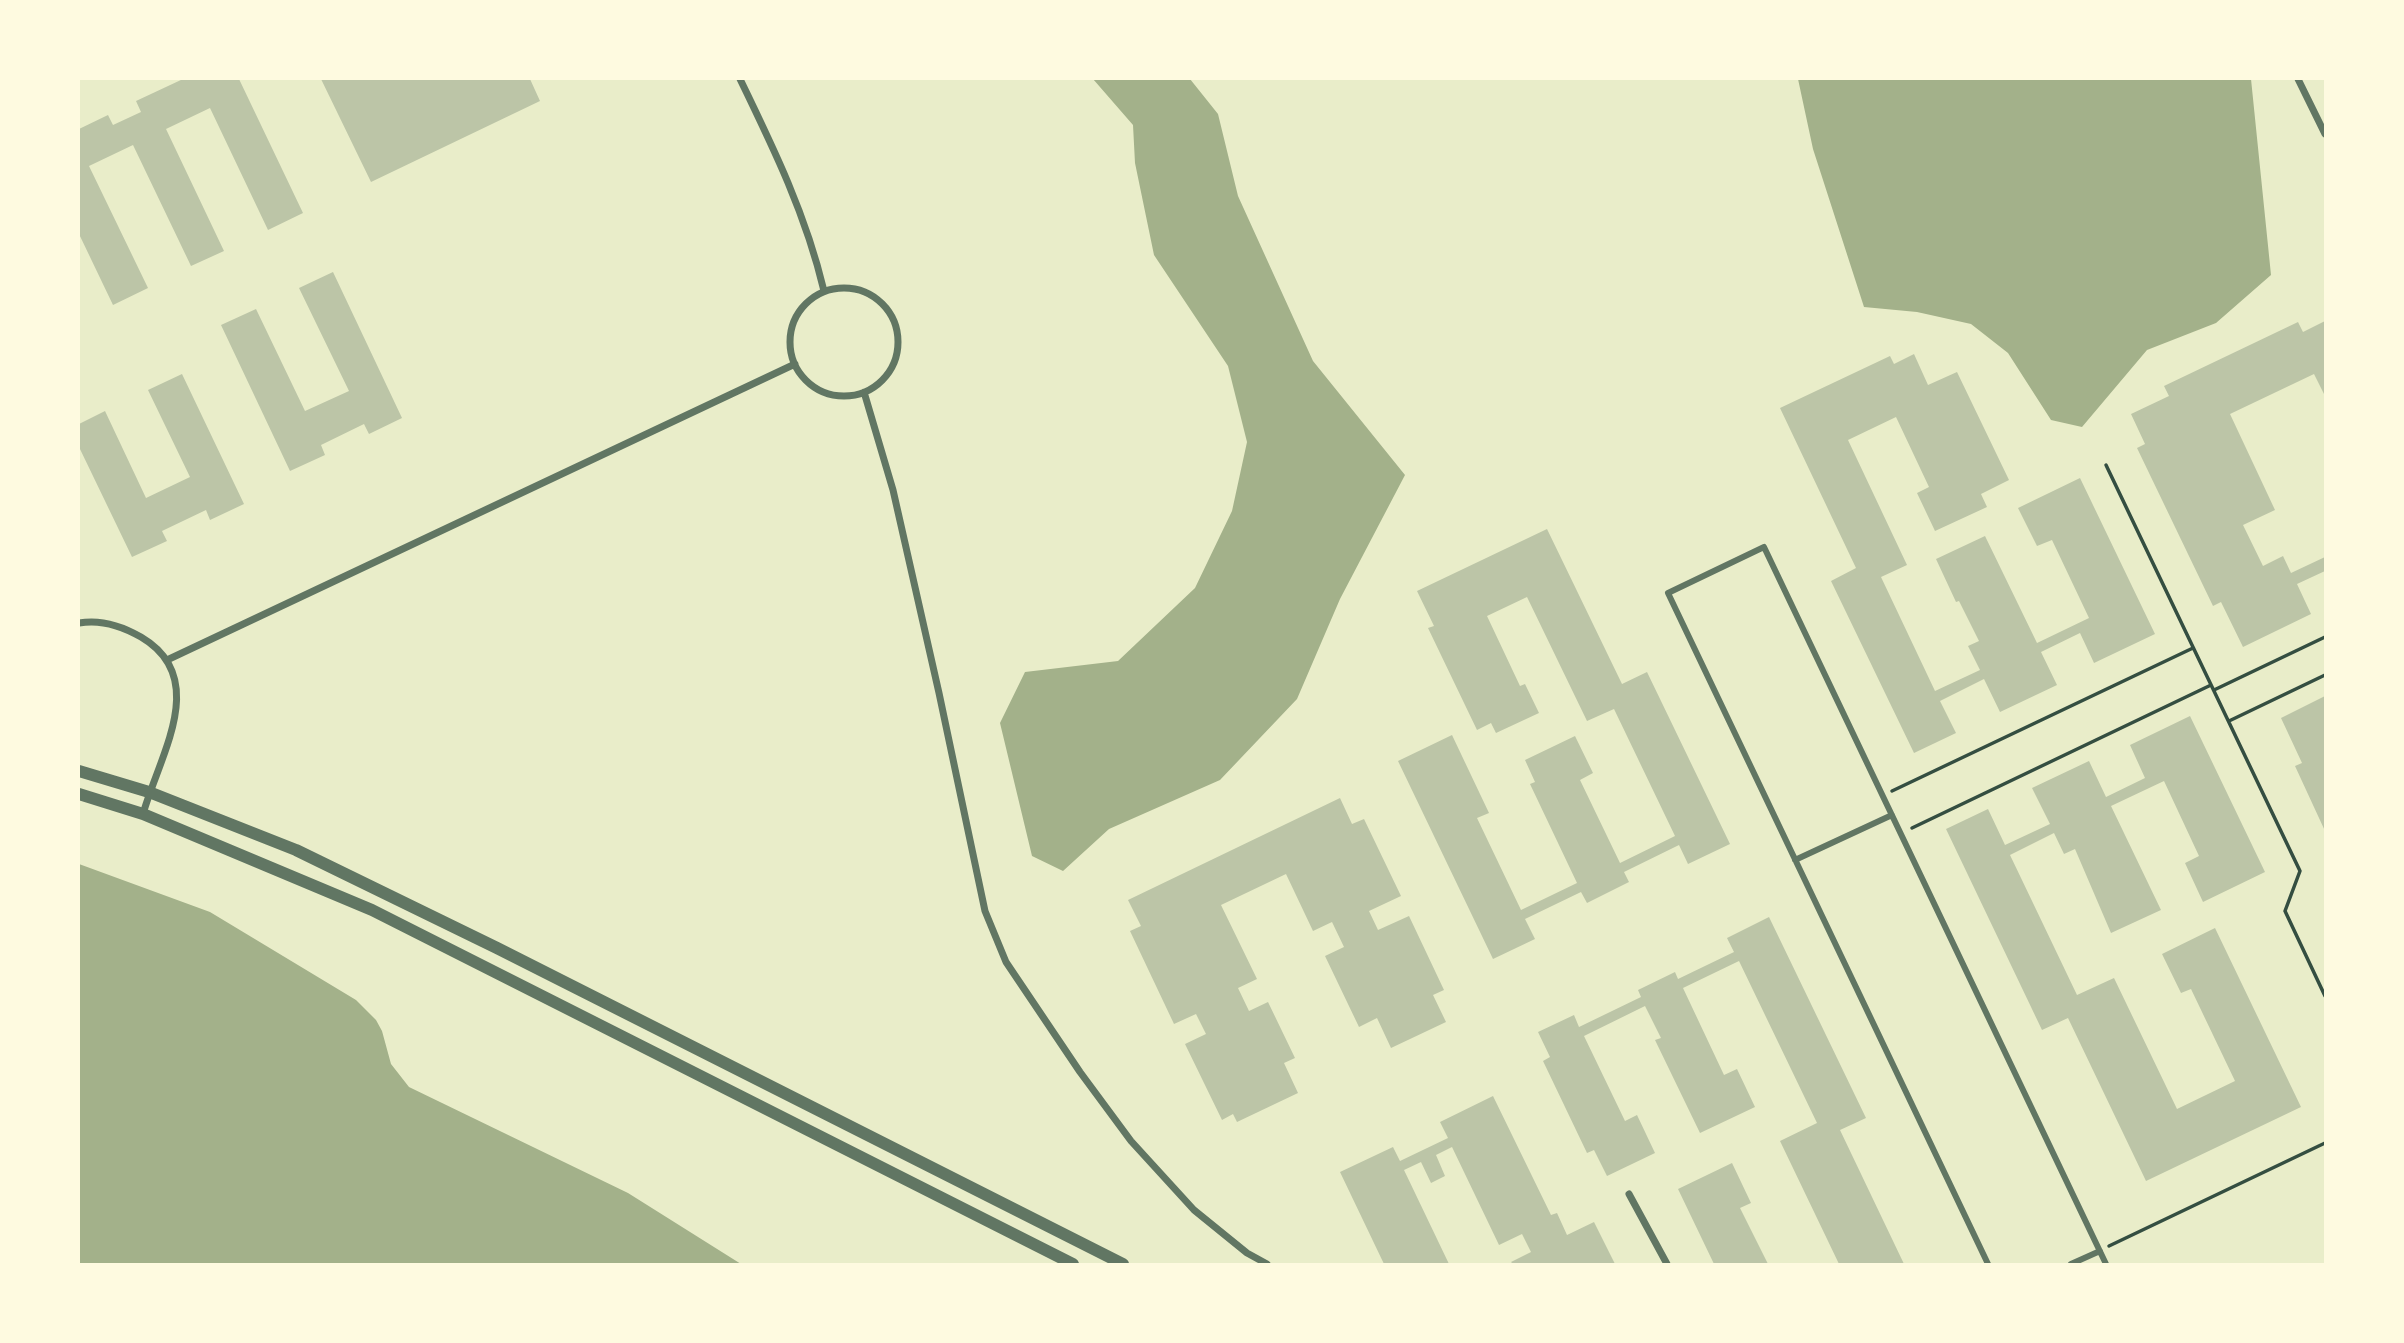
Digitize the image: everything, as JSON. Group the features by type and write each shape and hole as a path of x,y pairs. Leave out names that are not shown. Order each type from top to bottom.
{"street":[{"path":"740,79 791,189 813,245 824,291"},
{"path":"2298,79 2325,134"},
{"path":"848,288 872,295 890,313 895,324 898,347 896,359 884,379 864,392 853,395 830,394 809,383 795,364 791,352 792,327 804,306 824,291 848,288"},
{"path":"167,660 795,364"},
{"path":"864,392 893,490 985,911 1006,962 1080,1072 1131,1141 1194,1210 1247,1253 1267,1264"},
{"path":"1988,1264 1668,593 1765,547 2106,1264"},
{"path":"79,623 108,623 132,632 152,644 167,660 178,686 176,713 143,814"},
{"path":"79,771 149,792 296,850 497,948 1123,1264"},
{"path":"79,794 143,814 372,910 1073,1264"},
{"path":"1796,860 1892,814"},
{"path":"1629,1194 1667,1264"},
{"path":"2071,1264 2100,1251"}],"path":[{"path":"2106,465 2300,871 2285,911 2325,996"},
{"path":"1901,833 2325,637"},
{"path":"1883,796 2193,648"},
{"path":"2229,721 2325,675"},
{"path":"2100,1251 2325,1143"}],"shaded area":[{"path":"1093,79 1190,79 1218,114 1238,196 1313,361 1405,475 1340,599 1297,699 1220,780 1109,829 1063,871 1032,856 1000,723 1025,672 1118,661 1195,588 1232,511 1247,442 1228,366 1154,255 1135,163 1133,125"},
{"path":"1798,79 2251,79 2271,275 2216,323 2147,350 2082,427 2051,420 2008,353 1971,324 1917,312 1864,307 1813,149"},
{"path":"79,864 210,912 356,1000 376,1020 382,1031 391,1064 409,1087 628,1193 741,1264 79,1264"}],"building":[{"path":"183,79 239,79 303,213 268,230 210,108 166,129 224,251 191,266 133,145 89,166 148,288 113,305 79,234 79,129 108,115 113,125 141,112 136,101"},
{"path":"321,79 530,79 540,101 371,182"},
{"path":"333,272 402,418 369,434 364,424 321,445 325,455 290,471 221,325 256,309 305,411 349,391 299,288"},
{"path":"2325,321 2325,396 2314,374 2230,414 2275,510 2243,525 2263,566 2283,556 2291,573 2325,557 2325,571 2297,584 2311,614 2243,647 2221,602 2213,606 2137,448 2145,444 2131,414 2169,396 2164,386 2298,322 2303,332"},
{"path":"1914,354 1928,385 1957,372 2009,480 1981,494 1987,507 1935,531 1917,493 1929,487 1896,417 1848,440 1907,565 1881,577 1935,691 1980,670 1968,646 1979,641 1959,601 1956,602 1936,559 1985,536 2037,643 2089,618 2052,540 2037,546 2018,508 2080,478 2155,634 2094,663 2080,633 2041,652 2057,685 2000,712 1984,679 1940,701 1956,733 1914,753 1831,581 1856,568 1780,408 1890,356 1894,364"},
{"path":"182,374 244,504 210,520 206,510 162,531 167,541 132,557 79,447 79,424 105,411 146,498 190,477 148,390"},
{"path":"1547,529 1622,684 1647,672 1730,844 1688,864 1679,845 1624,872 1629,882 1587,903 1581,892 1525,919 1535,939 1493,959 1398,761 1452,735 1489,813 1477,818 1521,910 1577,883 1530,784 1535,782 1525,760 1575,736 1593,773 1580,780 1620,863 1675,836 1614,709 1587,721 1527,597 1487,616 1520,686 1525,684 1539,713 1496,733 1491,723 1477,730 1428,628 1434,626 1417,591"},
{"path":"2325,696 2325,831 2295,766 2302,763 2281,718"},
{"path":"2190,716 2265,872 2203,902 2185,863 2199,856 2164,781 2111,806 2161,910 2111,933 2075,849 2064,854 2054,833 2010,855 2077,995 2114,978 2177,1109 2235,1081 2191,989 2181,993 2162,954 2215,928 2301,1107 2146,1181 2068,1018 2042,1030 1946,829 1988,809 2005,845 2050,824 2032,788 2089,761 2106,797 2145,778 2130,745"},
{"path":"1340,798 1352,824 1364,819 1401,896 1369,911 1378,930 1409,916 1444,990 1433,995 1446,1022 1391,1048 1377,1018 1359,1027 1325,956 1344,947 1332,922 1313,931 1286,874 1221,905 1257,979 1238,988 1249,1011 1268,1002 1295,1058 1284,1063 1298,1093 1237,1122 1233,1114 1222,1120 1185,1044 1206,1034 1196,1014 1174,1024 1130,931 1141,926 1128,900"},
{"path":"1769,917 1866,1118 1840,1130 1904,1264 1839,1264 1780,1141 1817,1123 1739,961 1683,988 1724,1075 1737,1069 1755,1107 1700,1133 1655,1040 1661,1038 1645,1006 1584,1036 1625,1121 1637,1115 1655,1153 1607,1176 1594,1150 1587,1153 1543,1061 1550,1057 1538,1032 1574,1015 1579,1027 1641,997 1638,990 1675,972 1678,979 1734,952 1727,938"},
{"path":"1493,1096 1551,1215 1557,1213 1567,1235 1594,1222 1615,1264 1513,1264 1511,1262 1531,1252 1522,1234 1499,1245 1452,1147 1436,1155 1445,1176 1431,1183 1421,1162 1404,1170 1449,1264 1384,1264 1340,1172 1393,1147 1400,1161 1448,1138 1440,1122"},
{"path":"1732,1163 1751,1203 1740,1208 1768,1264 1714,1264 1678,1189"}]}
